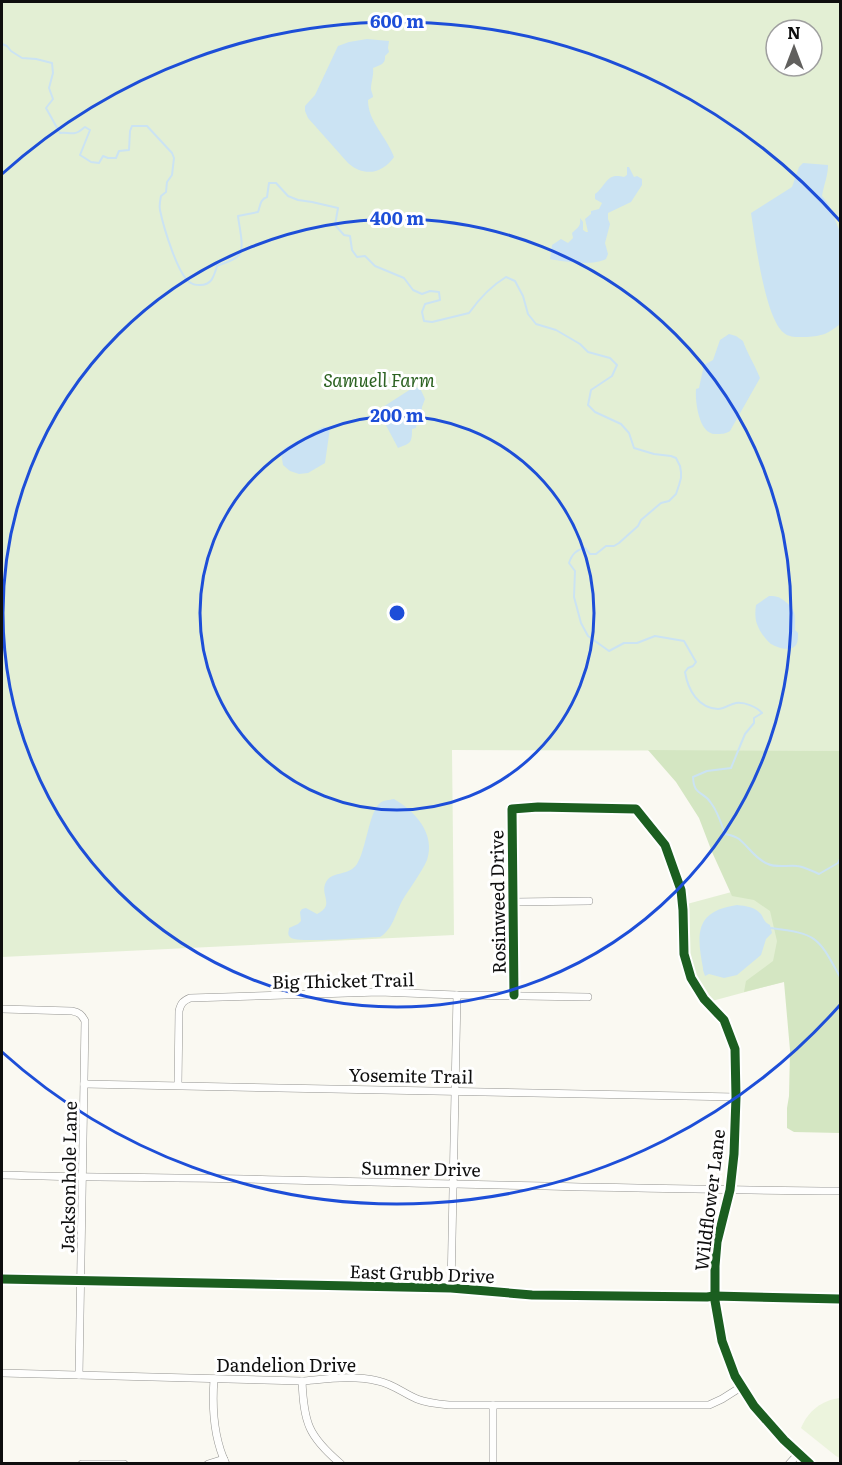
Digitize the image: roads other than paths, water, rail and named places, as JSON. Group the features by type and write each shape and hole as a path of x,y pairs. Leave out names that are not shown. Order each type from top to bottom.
{"street":[{"name":"Wildflower Lane","path":"512,809 538,807 636,809 665,845 681,890 684,954 691,978 704,999 724,1020 735,1049 734,1155 730,1190 717,1242 714,1296 722,1341 741,1387 754,1406 766,1422 810,1464"},
{"name":"Rosinweed Drive","path":"512,809 514,995"},
{"path":"514,902 589,902"},
{"name":"Big Thicket Trail","path":"178,1085 179,1011 183,1001 190,998 379,992 588,997"},
{"path":"451,1288 457,995"},
{"name":"Jacksonhole Lane","path":"2,1009 72,1011 82,1015 85,1021 79,1375"},
{"name":"Yosemite Trail","path":"84,1084 736,1097"},
{"name":"Sumner Drive","path":"2,1175 840,1191"},
{"name":"East Grubb Drive","path":"2,1279 451,1288 532,1295 840,1299"},
{"name":"Dandelion Drive","path":"2,1373 302,1381 348,1377 389,1384 431,1404 709,1405 741,1387"},
{"path":"208,1464 225,1461 212,1403 214,1379"},
{"path":"302,1381 304,1408 309,1428 322,1446 341,1464"},
{"path":"493,1405 493,1464"},
{"path":"789,1464 799,1453"},
{"path":"82,1464 124,1464"}],"water":[{"path":"367,39 389,41 389,52 385,56 385,61 373,68 371,89 373,97 368,100 374,122 394,157 384,167 372,172 360,170 348,163 308,118 305,111 305,106 315,95 338,46"},
{"path":"803,163 828,165 822,196 829,205 840,232 840,324 828,332 812,337 789,336 777,325 766,296 751,213 792,187 799,167"},
{"path":"627,167 634,177 642,179 642,185 631,202 608,213 610,224 605,243 608,254 606,259 586,263 550,259 552,245 561,239 568,243 573,238 572,233 579,225 580,218 583,222 583,230 588,232 585,219 591,211 599,209 602,203 595,199 595,194 610,178 627,175"},
{"path":"729,334 743,341 760,378 730,431 716,434 710,433 702,424 697,409 696,389 699,388 704,365 713,360 720,340"},
{"path":"414,387 420,388 425,399 421,419 417,422 416,428 412,429 410,442 398,448 379,412"},
{"path":"323,427 330,428 325,463 308,473 299,474 283,465 281,453 285,448"},
{"path":"769,596 782,599 794,612 795,630 798,637 797,643 792,648 781,648 771,644 758,627 756,605"},
{"path":"394,799 422,824 429,841 429,850 425,865 402,901 388,930 380,937 304,940 290,937 289,928 301,921 302,909 306,908 317,914 323,911 326,903 324,887 326,882 333,876 349,871 357,864 376,808 382,802"},
{"path":"737,905 750,907 759,912 765,922 770,925 772,933 766,939 761,955 737,975 724,978 709,974 705,976 700,944 702,925 713,912"}],"waterway":[{"path":"2,44 22,58 52,63 53,73 49,88 53,99 46,108 60,133 76,133 85,127 90,130 80,155 91,162 99,163 103,156 116,158 119,151 129,150 132,126 147,126 172,153 174,158 172,175 167,182 166,192 161,196 160,208 176,261 186,279 192,284 204,285 210,282 217,266 239,255 242,242 238,216 258,212 262,201 267,197 269,183 276,183 288,196 338,208 335,225 344,235 350,236 352,250 357,257 365,256 375,266 404,278 413,290 422,294 430,291 439,292 440,300 425,304 422,312 424,321 432,322 469,313 495,284 506,277 515,281 523,296 528,314 536,324 556,330 580,344 588,352 610,358 617,365 612,376 591,390 588,405 595,412 621,424 629,433 634,448 676,458 680,466 681,478 676,494 641,520 638,526 619,543 606,546 596,554 590,554 585,548 573,555 569,563 575,571 574,597 581,623 588,636 609,651 624,643 637,643 655,636 684,641 696,662 685,672 686,679 691,691 700,702 718,709 743,703 762,713 754,718 754,723 745,734 731,768 707,771 693,777 697,791 708,799 716,810 725,834 739,839 759,859 771,865 799,866 819,874 838,863 840,859"},
{"path":"771,928 799,933 815,940 827,953 840,977"}],"park label":[{"name":"Samuell Farm","path":"379,379"}]}
